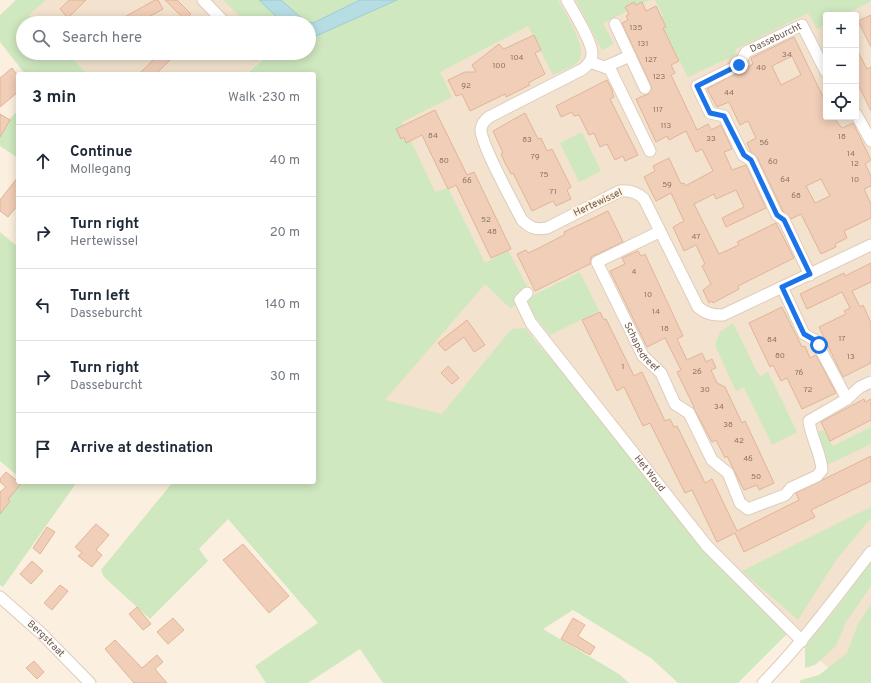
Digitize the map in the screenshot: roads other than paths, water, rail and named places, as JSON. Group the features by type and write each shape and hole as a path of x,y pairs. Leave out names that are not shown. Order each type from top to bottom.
{"street":[{"path":"203,0 218,16"},
{"path":"567,0 593,53 590,62 607,66 630,56"},
{"path":"615,24 645,88"},
{"name":"Dasseburcht","path":"810,274 784,220 777,215 751,160 744,155 724,116 710,113 697,86 739,65 746,52 802,25 823,66"},
{"name":"Hertewissel","path":"590,62 583,69 483,121 481,129 482,138 522,220 528,226 537,229 547,228 620,191 626,190 639,193 644,199 659,232 679,266 698,307 704,312 712,315 723,315 871,245"},
{"path":"607,66 610,69 650,151"},
{"path":"859,119 871,141"},
{"name":"Schapedreef","path":"659,232 597,262 643,356 661,373 675,404 689,413 712,460 728,473 740,502 748,509 786,495 792,488 817,476 822,470 821,459 810,431 809,421 847,399"},
{"path":"782,287 804,334 816,341 847,399 860,387 871,382"},
{"name":"Het Woud","path":"527,293 520,300 531,323 707,546 802,641"},
{"path":"763,683 802,641 871,552"},
{"name":"Bergstraat","path":"0,598 42,634 90,683"}],"water":[{"path":"259,0 281,0 299,16 276,16"},
{"path":"360,0 397,0 316,36 316,22"}]}
